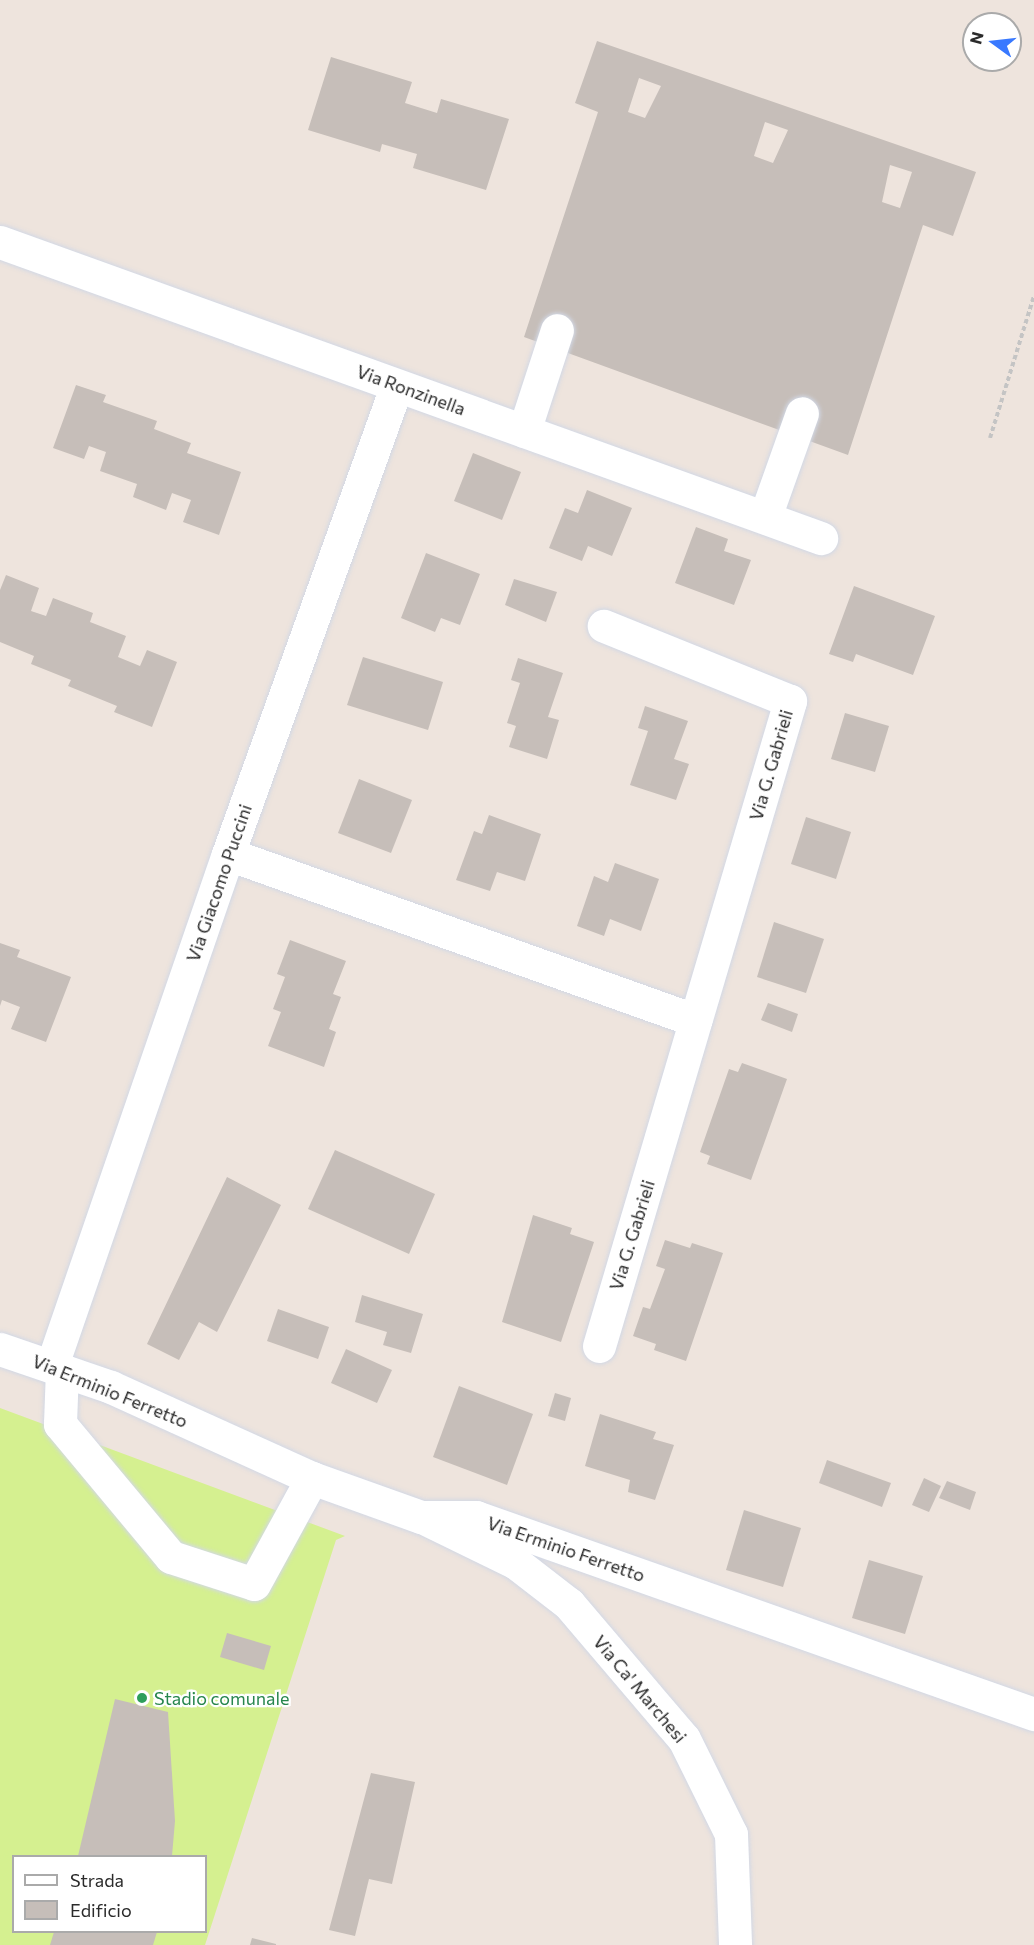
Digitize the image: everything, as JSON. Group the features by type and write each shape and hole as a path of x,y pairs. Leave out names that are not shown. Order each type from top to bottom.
{"street":[{"name":"Via Ronzinella","path":"0,242 821,538"},
{"path":"524,431 558,330"},
{"name":"Via Giacomo Puccini","path":"312,1478 254,1584 171,1557 60,1424 57,1367 228,854 391,402"},
{"path":"765,517 802,413"},
{"name":"Via G. Gabrieli","path":"598,1346 790,701 604,626"},
{"path":"228,854 695,1020"},
{"name":"Via Erminio Ferretto","path":"0,1349 57,1367 312,1478 421,1517 476,1517 1034,1714"},
{"name":"Via Ca' Marchesi","path":"421,1517 516,1563 569,1604 684,1738 731,1834 735,1945"}],"path":[{"path":"990,438 1034,296"}],"green space":[{"name":"Stadio comunale","path":"0,1408 345,1536 336,1540 205,1945 0,1945"}],"building":[{"path":"597,41 976,172 953,236 923,225 848,455 524,337 598,112 575,103","holes":["639,78 661,86 645,118 628,112","765,122 788,130 773,163 754,156","890,165 912,172 900,208 882,202"]},
{"path":"331,57 412,82 405,103 437,113 441,99 509,119 486,190 413,168 417,154 382,144 380,152 308,130"},
{"path":"76,385 106,395 103,402 157,421 154,429 191,443 187,453 241,472 219,535 183,522 191,500 172,493 166,510 133,497 137,484 100,471 106,452 89,446 84,459 53,448"},
{"path":"473,453 521,472 502,520 454,501"},
{"path":"587,490 632,508 612,556 588,546 582,561 549,548 565,508 578,513"},
{"path":"696,527 728,539 724,551 751,560 734,605 675,583"},
{"path":"426,553 480,574 460,625 441,618 435,632 401,618"},
{"path":"6,575 39,588 31,611 46,616 53,598 93,613 90,622 126,636 118,657 140,666 147,650 177,662 152,727 114,712 117,706 68,686 71,680 31,664 34,656 0,642 0,590"},
{"path":"514,579 557,592 546,622 505,605"},
{"path":"854,586 935,616 913,675 856,654 853,662 829,654"},
{"path":"363,657 443,682 428,730 347,705"},
{"path":"518,658 563,673 548,717 559,720 547,759 509,747 516,726 507,723 520,683 511,680"},
{"path":"645,706 688,721 674,759 689,764 676,800 630,785 648,731 638,728"},
{"path":"845,713 889,726 875,772 831,759"},
{"path":"359,779 412,800 391,853 338,833"},
{"path":"489,815 541,834 525,881 497,872 490,891 456,880 474,831 482,834"},
{"path":"806,817 851,832 836,879 791,864"},
{"path":"615,863 659,879 641,931 610,919 604,936 577,926 594,876 608,882"},
{"path":"774,922 824,939 806,993 757,977"},
{"path":"290,940 346,961 333,994 341,997 329,1029 336,1032 324,1067 268,1046 281,1012 273,1009 285,977 277,974"},
{"path":"0,943 20,950 17,957 71,977 46,1042 11,1029 20,1007 2,1000 0,1006"},
{"path":"768,1003 798,1014 792,1032 761,1020"},
{"path":"742,1063 787,1079 751,1180 707,1164 710,1156 700,1152 729,1069 738,1072"},
{"path":"335,1150 435,1194 409,1254 308,1209"},
{"path":"227,1177 281,1205 217,1332 199,1322 179,1360 147,1344"},
{"path":"533,1215 572,1228 570,1234 594,1242 561,1342 502,1322"},
{"path":"665,1240 690,1248 692,1243 723,1253 686,1361 654,1350 656,1344 633,1336 643,1307 650,1309 665,1269 656,1266"},
{"path":"362,1295 423,1314 411,1353 383,1345 387,1332 355,1322"},
{"path":"278,1309 329,1327 318,1359 267,1341"},
{"path":"346,1349 392,1370 377,1403 331,1383"},
{"path":"459,1386 533,1414 507,1485 433,1457"},
{"path":"555,1393 571,1398 565,1421 548,1416"},
{"path":"600,1414 656,1432 653,1439 674,1445 655,1500 628,1492 630,1480 585,1466"},
{"path":"827,1460 891,1483 882,1507 819,1483"},
{"path":"924,1478 941,1486 929,1512 912,1505"},
{"path":"947,1481 976,1492 970,1510 939,1498"},
{"path":"744,1510 801,1528 783,1587 726,1570"},
{"path":"869,1560 923,1576 905,1634 852,1618"},
{"path":"227,1633 271,1646 264,1670 220,1657"},
{"path":"115,1699 168,1712 175,1821 172,1855 78,1855"},
{"path":"371,1773 415,1782 392,1884 369,1879 355,1936 329,1930"},
{"path":"54,1933 157,1933 153,1945 50,1945"},
{"path":"252,1938 276,1944 276,1945 250,1945"}],"place":[{"name":"Stadio comunale","path":"142,1698"}]}
